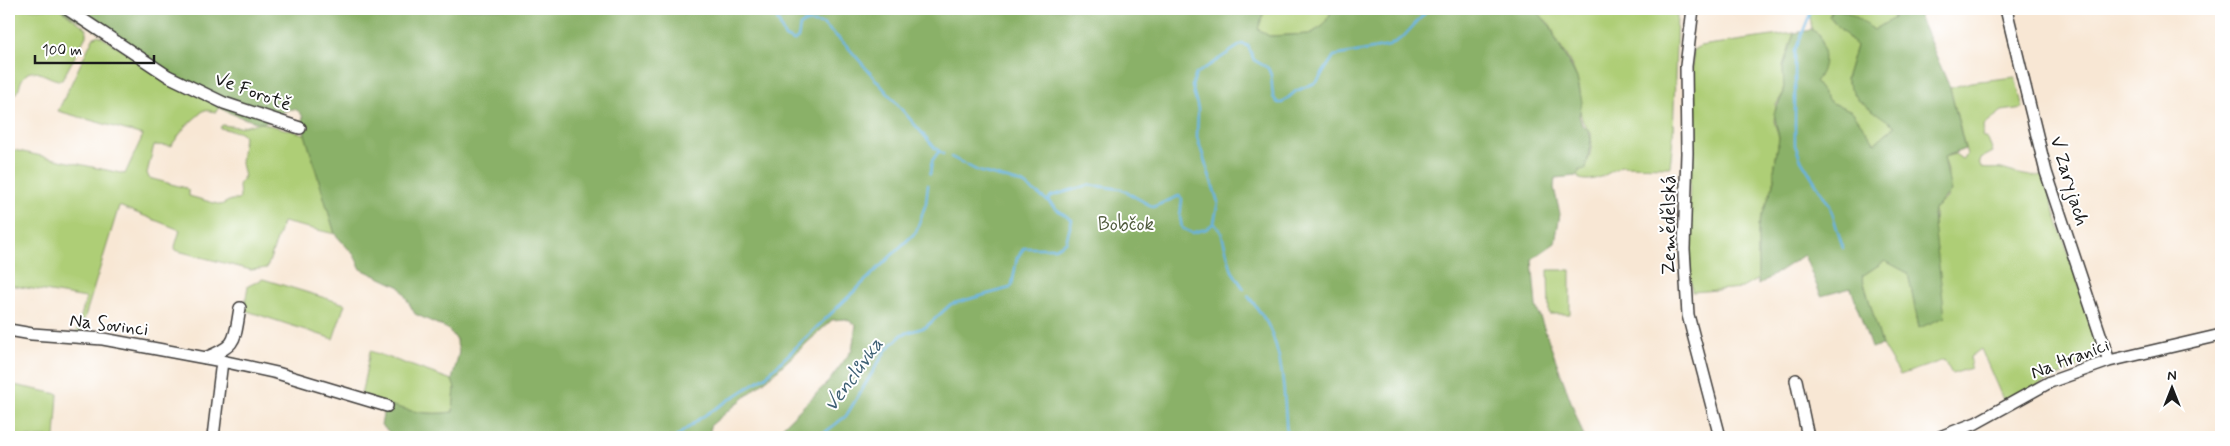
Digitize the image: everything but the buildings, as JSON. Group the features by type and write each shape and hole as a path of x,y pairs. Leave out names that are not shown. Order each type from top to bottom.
{"street":[{"name":"Ve Forotě","path":"67,9 168,76 224,103 300,128"},
{"name":"Zemědělská","path":"1693,9 1686,66 1687,153 1684,249 1688,315 1720,437"},
{"name":"V Zaryjach","path":"2006,9 2046,172 2109,361"},
{"path":"205,358 231,345 240,308"},
{"name":"Na Sovinci","path":"9,330 32,334 96,338 205,358 277,374 387,406"},
{"name":"Na Hranici","path":"1940,437 1976,423 2050,382 2109,361 2221,335"},
{"path":"213,437 222,362"},
{"path":"1796,380 1808,437"}],"green space":[{"path":"9,9 60,9 86,28 86,36 62,80 57,80 37,72 27,74 22,79 19,89 9,106"},
{"name":"Bobčok","path":"60,9 1265,9 1258,29 1269,36 1310,34 1323,26 1333,9 1535,9 1551,27 1577,78 1582,102 1579,116 1582,125 1589,131 1591,140 1586,169 1580,170 1577,176 1555,178 1554,188 1560,214 1555,243 1532,259 1536,306 1584,437 772,437 829,381 852,350 856,325 846,319 832,320 772,375 710,426 711,437 395,437 381,425 385,404 426,413 453,412 455,388 452,380 459,352 456,339 448,329 415,314 400,287 361,269 354,255 335,234 305,134 302,122 303,117 299,111 289,110 262,123 230,113"},
{"path":"1265,9 1333,9 1323,26 1310,34 1269,36 1258,29"},
{"path":"1535,9 1679,9 1677,15 1673,137 1670,167 1621,166 1595,179 1583,180 1578,178 1578,172 1586,165 1590,155 1591,133 1582,120 1579,87 1573,69 1551,26"},
{"path":"1809,9 1832,9 1829,16 1856,46 1846,79 1859,100 1896,125 1875,143 1852,111 1830,102 1815,82 1820,35 1812,30"},
{"path":"1832,9 1849,13 1874,30 1894,18 1894,9 1916,9 1950,88 1965,149 1944,157 1951,192 1934,209 1933,215 1945,317 1919,328 1908,273 1885,261 1862,276 1882,345 1871,348 1851,288 1821,296 1804,255 1758,285 1758,226 1774,184 1779,138 1774,113 1784,92 1783,66 1794,33 1812,30 1820,35 1824,60 1822,70 1815,82 1830,102 1852,111 1875,143 1895,126 1858,100 1846,79 1856,46 1829,16"},
{"path":"1839,9 1894,9 1894,18 1874,30 1856,17"},
{"path":"1794,33 1783,66 1784,92 1776,105 1774,121 1779,138 1774,184 1758,226 1758,279 1742,288 1692,292 1688,252 1693,50 1700,46"},
{"path":"98,35 219,107 216,112 204,110 185,127 171,146 154,145 147,173 149,178 186,188 189,191 189,196 221,205 240,198 239,185 244,177 241,163 244,136 242,133 220,128 222,125 238,127 261,123 305,134 335,234 283,222 267,268 251,270 174,250 180,230 119,206 80,333 76,334 86,298 9,285 9,149 125,174 143,135 58,111 93,38"},
{"path":"2015,77 2023,108 2002,111 1985,124 1982,136 1988,140 1993,152 1980,159 1979,162 1981,168 2043,176 2101,352 2099,358 2051,379 2005,404 1981,349 1970,357 1971,368 1952,374 1944,360 1900,375 1882,345 1862,276 1885,261 1908,273 1919,328 1935,249 1934,209 1947,198 1948,170 1944,157 1955,154 1962,159 1967,155 1950,88 1971,82"},
{"path":"1548,270 1570,270 1570,314 1549,314"},
{"path":"263,279 345,304 333,339 244,310 248,286"},
{"path":"370,351 452,380 455,388 453,412 417,412 361,396"},
{"path":"9,384 58,394 55,437 9,437"}],"waterway":[{"path":"773,9 785,37 794,41 798,38 800,26 805,22 823,24 846,45 935,148 943,154"},
{"name":"Venclůvka","path":"819,437 846,416 886,350 903,334 926,327 951,304 1010,288 1017,258 1024,248 1055,248 1066,242 1072,220 1048,201 1051,196 1089,185 1121,189 1153,207 1179,196 1182,199 1180,217 1182,228 1192,233 1206,229 1214,223 1218,202 1197,137 1198,109 1192,86 1196,74 1242,44 1248,46 1254,60 1268,68 1271,75 1273,97 1278,103 1282,103 1296,91 1317,82 1334,56 1389,46 1403,37 1429,9"},
{"path":"1812,9 1795,51 1795,145 1800,158 1830,206 1843,248"},
{"path":"930,174 932,161 939,151"},
{"path":"951,157 978,171 1022,183 1048,201"},
{"path":"765,377 916,232 926,203 928,185"},
{"path":"1214,223 1221,232 1232,271 1244,289"},
{"path":"1248,296 1268,325 1278,352 1283,380 1287,437"},
{"path":"676,437 699,419 763,378"}]}
